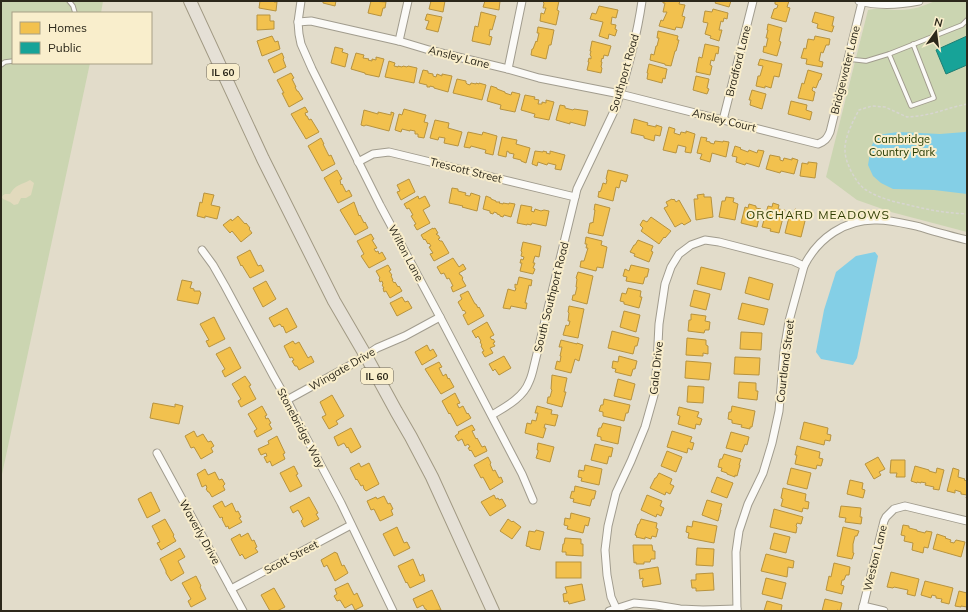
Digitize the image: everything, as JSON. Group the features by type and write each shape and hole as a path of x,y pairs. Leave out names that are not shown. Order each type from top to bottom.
{"main road":[{"name":"IL 60","path":"190,1 263,159 334,301 366,356 432,477 493,611"}],"street":[{"name":"Wilton Lane","path":"301,1 298,22 299,34 312,69 358,162 492,415 522,474 533,500"},
{"path":"399,41 408,1"},
{"path":"508,69 522,1"},
{"name":"Southport Road","path":"589,164 616,107 640,19 642,1"},
{"name":"Bradford Lane","path":"723,120 753,1"},
{"path":"860,1 886,5 918,1"},
{"name":"Bridgewater Lane","path":"827,138 830,132 848,59 860,1"},
{"name":"Ansley Lane","path":"298,22 311,21 399,41 559,83 620,94"},
{"name":"Ansley Court","path":"620,94 818,144 827,138"},
{"name":"Trescott Street","path":"358,162 373,154 388,152 575,197"},
{"name":"South Southport Road","path":"492,415 521,395 529,383 577,189 589,164"},
{"name":"Courtland Street","path":"737,610 736,552 739,530 748,504 762,473 772,443 779,411 784,351 789,321 804,266 808,258 830,234 844,226 860,221 877,220 899,222 967,240"},
{"name":"Gala Drive","path":"613,610 607,576 605,550 608,526 616,493 645,427 654,395 659,324 665,284 670,267 679,254 691,245 705,240 764,253 793,261 804,266"},
{"name":"Stonebridge Way","path":"202,250 225,286 287,400 341,503 393,611"},
{"name":"Wingate Drive","path":"287,400 351,365 377,348 405,336 440,317"},
{"name":"Waverly Drive","path":"157,453 243,611"},
{"name":"Weston Lane","path":"863,608 884,521 894,509 905,506 967,521"},
{"name":"Scott Street","path":"231,589 351,525"},
{"path":"613,610 634,603 680,609 737,610"},
{"path":"863,608 884,611"}],"lane":[{"path":"69,1 73,6 75,12"},
{"path":"848,59 866,61 889,54 962,25 967,20"},
{"path":"889,54 911,106 934,98 913,44"},
{"path":"1,64 12,61"}],"path":[{"path":"967,104 934,113 907,117 885,107 872,106 859,110 851,125 845,150 853,176 864,190 884,199 932,210 967,214"}],"green space":[{"path":"1,1 103,1 101,12 12,12 12,64 90,64 1,479"},
{"name":"Cambridge Country Park","path":"935,1 967,1 967,232 891,212 857,200 826,177 868,10 909,9"}],"sand":[{"path":"30,180 34,183 31,195 26,198 21,198 18,204 14,205 3,199 2,197 5,194 10,194 17,186"}],"water":[{"path":"967,131 967,194 934,190 893,189 881,183 873,176 868,165 871,147 877,135 898,132 940,134"},
{"path":"875,252 878,256 857,358 853,365 821,359 816,352 824,310 836,272 856,256"}],"building: Homes":[{"path":"260,1 277,2 276,11 259,8"},
{"path":"323,1 336,1 335,6 323,3"},
{"path":"371,1 386,2 381,16 368,13"},
{"path":"431,1 445,1 443,12 429,9"},
{"path":"485,1 500,1 499,10 483,7"},
{"path":"543,1 559,1 557,10 559,11 556,25 540,21 541,13 544,14 546,8 543,8"},
{"path":"663,1 680,1 679,4 685,5 682,16 685,17 682,28 676,27 675,30 659,26 661,20 663,21 667,12 663,12 665,3 663,3"},
{"path":"716,1 731,1 729,7 715,3"},
{"path":"775,1 789,1 787,7 790,8 786,22 771,18 774,9 777,8 778,5 775,4"},
{"path":"599,6 618,10 616,18 612,17 611,24 616,25 615,29 617,30 615,36 609,34 608,39 599,36 603,22 590,19 592,13 596,14"},
{"path":"713,9 728,13 727,19 724,18 723,22 721,21 719,30 722,30 719,41 710,38 711,36 705,34 708,23 703,22 705,11 712,12"},
{"path":"481,12 496,16 492,30 490,29 489,36 492,37 490,45 472,41 475,26 478,27"},
{"path":"815,12 834,17 832,32 817,28 818,24 812,22"},
{"path":"427,14 442,17 438,32 426,29 429,21 425,20"},
{"path":"257,15 270,15 270,21 274,21 274,29 257,30"},
{"path":"768,24 782,28 779,41 781,42 777,56 763,52 768,38 766,38"},
{"path":"538,27 554,30 546,59 531,55 532,49 536,41 537,42 539,33 537,33"},
{"path":"658,31 678,36 677,40 679,40 671,66 650,60 651,54 654,55 657,46 659,38 657,38"},
{"path":"272,36 275,42 278,41 280,49 262,56 257,41"},
{"path":"815,36 830,39 829,45 826,45 823,53 821,52 819,61 823,62 822,67 806,64 807,59 801,58 804,48 806,49 808,39 814,40"},
{"path":"592,41 611,46 608,56 604,55 603,59 602,58 601,73 587,70 589,58 591,59 590,51"},
{"path":"705,44 719,47 718,54 716,53 714,61 711,60 710,65 712,66 710,75 696,72 699,57 702,58"},
{"path":"335,47 343,49 342,52 348,54 345,67 331,63"},
{"path":"282,53 286,67 274,73 268,60"},
{"path":"356,53 364,55 363,58 372,61 372,59 376,60 376,57 384,59 379,77 351,69"},
{"path":"760,59 782,64 779,77 774,76 771,88 756,86 758,76 760,76 763,66 758,65"},
{"path":"389,61 395,63 394,66 398,67 408,66 417,68 414,83 385,77"},
{"path":"649,64 667,69 665,79 663,78 662,83 647,79"},
{"path":"423,70 428,71 428,73 433,74 433,76 436,77 437,74 442,76 442,74 452,76 448,92 430,86 427,87 427,85 419,83"},
{"path":"808,70 822,74 816,88 813,87 812,90 815,92 813,101 798,98 802,83 804,84"},
{"path":"291,73 294,78 292,79 295,87 303,99 289,107 277,80"},
{"path":"696,76 709,79 707,88 709,89 707,94 693,90"},
{"path":"457,79 466,81 467,84 470,85 471,83 479,83 486,85 482,100 453,93"},
{"path":"491,86 511,95 512,92 520,94 515,112 500,109 501,105 487,101"},
{"path":"752,90 766,94 762,109 750,105 751,100 749,100"},
{"path":"525,95 535,97 534,99 539,100 538,104 542,104 542,102 546,103 546,100 554,102 549,120 534,117 535,114 521,110"},
{"path":"791,101 807,105 806,110 812,112 810,120 788,114"},
{"path":"560,105 573,110 588,111 585,126 556,120"},
{"path":"305,107 308,112 305,113 306,116 309,120 311,119 319,132 306,139 291,114"},
{"path":"404,109 426,115 424,122 428,123 424,138 418,137 418,134 415,134 415,131 402,129 401,132 395,130 399,114 402,115"},
{"path":"364,110 378,114 378,112 391,115 391,112 394,113 389,131 361,125"},
{"path":"634,119 648,123 647,125 662,127 660,136 655,135 654,141 644,138 644,136 631,133"},
{"path":"435,120 449,123 448,128 462,132 458,146 444,143 445,138 439,137 438,140 430,138"},
{"path":"669,127 675,129 674,133 680,135 681,132 686,133 686,131 695,134 691,153 685,152 686,147 678,145 676,153 663,150"},
{"path":"468,132 482,135 483,132 497,136 493,155 485,153 486,150 471,146 470,148 464,147"},
{"path":"502,137 517,140 516,144 530,148 526,163 513,158 514,154 507,151 506,157 498,155"},
{"path":"701,137 707,138 706,141 714,144 715,141 729,142 726,157 712,153 710,162 700,159 702,154 697,153"},
{"path":"321,138 329,156 331,155 335,164 322,171 308,146"},
{"path":"735,146 748,152 749,150 757,153 758,150 764,151 759,167 736,162 737,157 732,156"},
{"path":"535,151 543,151 550,154 550,151 565,155 561,170 555,169 556,165 548,163 547,165 538,162 537,166 532,164"},
{"path":"770,155 780,157 780,160 783,161 784,158 798,160 794,174 781,171 780,173 766,169"},
{"path":"808,162 817,163 815,178 800,176 802,163 808,164"},
{"path":"337,170 342,179 340,180 341,185 342,184 346,192 349,190 352,196 338,203 324,178"},
{"path":"608,170 628,175 626,182 621,180 619,188 616,187 613,201 598,197 603,183 606,184"},
{"path":"409,179 415,192 401,200 397,192 400,191 397,185"},
{"path":"452,188 466,193 465,195 470,196 471,193 480,196 477,211 449,203"},
{"path":"204,193 214,195 211,205 220,207 217,219 197,216 200,202 202,203"},
{"path":"704,194 704,197 711,197 713,217 696,220 694,199 698,199 697,195"},
{"path":"418,196 419,199 425,196 430,206 423,210 430,223 417,230 414,225 416,224 411,216 413,215 409,208 407,209 404,204"},
{"path":"486,196 496,202 500,202 499,203 515,204 511,217 504,215 503,217 497,213 494,212 493,214 490,213 490,211 483,209"},
{"path":"726,197 734,198 733,202 738,204 735,220 719,217 722,201 725,201"},
{"path":"672,199 676,202 679,200 691,221 684,225 682,223 675,227 664,208 668,206 666,202"},
{"path":"354,202 359,216 360,215 368,228 355,235 340,210"},
{"path":"773,203 779,205 778,209 785,210 779,233 762,227 768,206 772,207"},
{"path":"595,204 610,208 603,236 588,233 590,223 593,223"},
{"path":"749,204 761,209 757,227 741,223 745,207 748,208"},
{"path":"521,205 532,207 531,211 534,212 535,209 549,211 546,226 532,223 531,225 527,225 517,223"},
{"path":"795,209 801,211 800,216 806,217 801,237 785,233 790,213 794,214"},
{"path":"238,216 245,224 246,223 252,233 241,242 232,231 230,233 223,225 231,219 232,221"},
{"path":"651,217 671,231 659,244 641,231 643,228 640,225 643,220 647,222"},
{"path":"435,228 438,233 436,234 440,238 438,239 442,241 449,253 434,261 430,254 433,253 429,247 431,246 421,235"},
{"path":"371,234 374,239 372,240 377,248 374,249 376,252 378,251 379,254 382,252 386,259 369,268 361,256 364,254 357,241"},
{"path":"586,237 602,241 601,245 607,247 603,268 597,267 596,271 580,267 581,261 584,261 588,248 586,248 587,244 585,244"},
{"path":"638,240 653,246 651,251 653,252 649,262 634,256 635,254 630,252"},
{"path":"523,242 541,246 539,257 535,256 534,259 533,263 535,263 533,268 535,269 533,274 520,271 522,263 520,263 521,259 523,260 524,257 521,256"},
{"path":"250,250 258,266 261,265 264,271 250,278 242,265 241,266 237,257"},
{"path":"453,258 459,267 463,264 466,269 459,273 466,286 453,292 451,287 453,286 449,278 447,279 444,273 441,274 437,267"},
{"path":"388,265 391,270 389,271 392,275 392,280 402,291 390,298 386,291 384,292 382,281 380,282 380,278 376,271"},
{"path":"631,265 649,269 643,284 626,281 627,277 623,276 625,269 629,271"},
{"path":"701,267 725,273 721,290 697,284"},
{"path":"578,272 593,276 587,304 572,300 577,287 576,278"},
{"path":"519,277 532,280 531,286 529,285 525,303 527,303 526,309 511,306 510,309 503,308 508,289 515,291 515,284 517,285"},
{"path":"749,277 773,284 769,300 745,293"},
{"path":"182,280 192,282 190,288 194,289 194,291 200,291 201,293 198,304 177,300"},
{"path":"266,281 276,299 263,307 253,288"},
{"path":"628,288 641,291 640,297 642,297 639,308 624,304 624,302 620,301 622,293 626,294"},
{"path":"694,290 710,294 706,310 690,306"},
{"path":"468,291 484,316 468,325 463,315 466,313 464,310 463,311 458,302 462,299 460,295"},
{"path":"402,297 405,302 408,301 412,308 397,316 390,303"},
{"path":"742,303 768,309 764,325 738,319"},
{"path":"569,306 584,309 578,338 563,335 566,325 569,325 570,321 568,321"},
{"path":"287,308 297,327 286,333 283,326 282,327 280,324 274,327 269,318"},
{"path":"624,311 640,315 636,332 620,327"},
{"path":"691,314 706,316 705,321 710,322 709,330 705,330 704,333 688,331"},
{"path":"214,317 225,339 209,347 206,341 209,340 200,324"},
{"path":"487,322 494,335 490,337 495,342 493,343 495,346 490,348 493,353 485,357 482,352 484,351 481,346 481,341 478,336 476,338 472,331"},
{"path":"612,331 639,338 633,354 608,348"},
{"path":"741,332 762,333 761,350 740,349"},
{"path":"687,338 706,340 708,354 703,353 703,356 686,355"},
{"path":"561,340 583,345 579,361 575,359 571,373 555,369 557,361 560,362 562,347 559,347"},
{"path":"293,341 295,344 299,342 308,358 311,356 314,362 299,370 297,366 295,366 292,361 294,360 292,357 290,358 284,346"},
{"path":"427,345 430,351 433,349 437,356 422,365 415,352"},
{"path":"230,347 241,368 225,377 222,371 225,369 216,354"},
{"path":"504,356 511,368 499,375 495,369 493,371 489,364"},
{"path":"619,356 637,361 631,376 615,372 616,369 612,368 613,361 618,362"},
{"path":"735,357 760,358 759,375 734,374"},
{"path":"686,361 711,363 709,380 685,378"},
{"path":"439,362 442,367 439,368 443,376 446,374 454,387 441,394 425,369"},
{"path":"552,375 567,378 564,392 566,392 562,407 547,403 548,397 550,397 552,390"},
{"path":"245,376 251,385 249,386 256,399 241,407 238,401 241,399 232,384"},
{"path":"618,379 635,384 631,400 614,396"},
{"path":"739,382 756,383 756,391 758,391 757,400 738,398"},
{"path":"688,386 704,387 703,403 687,402"},
{"path":"455,393 460,403 457,404 459,408 463,406 471,418 457,426 442,401"},
{"path":"332,395 344,416 336,421 338,424 329,429 322,417 326,415 320,402"},
{"path":"604,399 630,405 624,421 603,416 603,412 599,411 601,405 603,405"},
{"path":"153,403 175,407 175,404 183,406 179,424 150,418"},
{"path":"262,406 267,415 265,416 266,419 268,418 271,423 269,424 272,429 257,437 254,431 257,429 248,414"},
{"path":"537,406 552,410 551,414 558,415 555,426 545,424 544,428 546,428 543,438 525,433 527,423 531,424 532,420 536,421 538,413 535,413"},
{"path":"732,406 755,411 752,427 750,427 750,429 741,427 742,425 732,423 732,420 728,419"},
{"path":"679,407 699,412 697,417 702,419 700,425 696,424 695,429 678,424 680,416 677,415"},
{"path":"804,422 828,428 827,434 831,435 830,441 825,440 824,445 800,439"},
{"path":"603,423 621,427 618,444 601,440 601,437 597,436 599,428 601,428"},
{"path":"472,425 475,430 472,431 476,439 477,438 482,447 485,446 487,451 475,457 468,448 470,447 468,444 465,446 462,439 458,441 455,436 459,433 458,432"},
{"path":"351,428 361,447 351,453 344,443 338,446 334,437"},
{"path":"194,431 197,437 203,434 208,442 211,441 214,446 211,448 213,452 201,459 194,447 191,448 185,436"},
{"path":"672,431 692,437 690,442 694,443 692,450 688,448 687,453 667,447"},
{"path":"731,432 749,437 747,445 745,444 742,452 726,448"},
{"path":"277,436 285,453 283,454 285,459 272,466 270,461 267,463 264,457 267,456 266,453 261,455 258,449 269,444 268,441"},
{"path":"538,443 554,447 550,462 536,458"},
{"path":"595,444 613,448 611,457 609,456 607,464 591,460"},
{"path":"797,446 820,452 819,458 823,459 821,466 817,465 816,469 795,464"},
{"path":"667,451 682,457 676,472 661,466"},
{"path":"724,454 741,459 737,476 735,475 735,477 727,474 721,471 722,468 718,467 720,459 722,459"},
{"path":"488,457 493,471 495,470 503,482 490,490 474,465"},
{"path":"878,457 885,469 879,472 881,475 874,479 865,464"},
{"path":"891,460 905,460 905,477 896,477 897,473 890,473"},
{"path":"359,463 361,467 369,463 379,484 366,491 363,485 361,486 350,468"},
{"path":"585,465 602,469 599,485 581,481 582,478 578,477 579,470 584,471"},
{"path":"294,466 298,474 296,475 302,486 290,492 280,473"},
{"path":"915,466 936,473 937,468 944,470 939,490 925,485 926,483 911,481"},
{"path":"791,468 811,473 807,489 787,484"},
{"path":"953,468 959,470 958,477 967,481 967,495 961,494 961,492 955,490 955,493 947,491"},
{"path":"205,469 208,475 215,472 219,480 222,479 225,484 223,486 225,490 212,497 206,489 206,485 202,487 197,474"},
{"path":"659,473 672,479 670,484 674,486 670,494 666,492 665,495 650,488"},
{"path":"717,477 733,483 727,498 711,492"},
{"path":"850,480 863,483 862,489 865,490 863,498 847,494"},
{"path":"575,486 596,491 590,506 573,502 574,499 570,498 572,491 574,492"},
{"path":"783,488 806,494 805,501 809,502 808,509 803,508 802,512 781,506 783,499 781,498"},
{"path":"151,492 160,511 147,518 138,499"},
{"path":"494,495 496,499 502,499 506,506 490,516 481,502"},
{"path":"647,495 662,501 660,506 664,508 661,516 657,514 656,517 641,510"},
{"path":"384,496 388,504 390,503 393,509 391,510 393,515 380,521 374,509 371,510 367,501 376,497 377,499"},
{"path":"309,497 318,513 316,514 319,519 304,527 301,521 303,519 298,510 293,513 290,507"},
{"path":"707,500 722,504 718,521 702,515"},
{"path":"222,501 225,507 232,503 236,512 238,511 241,517 239,518 242,522 229,529 228,526 226,527 222,519 223,518 220,518 213,506"},
{"path":"841,506 861,508 861,524 845,522 846,518 839,517"},
{"path":"774,509 803,517 801,524 797,523 796,533 770,527"},
{"path":"571,513 590,518 588,526 585,525 583,533 567,529 568,526 564,525 565,518 570,519"},
{"path":"165,519 176,541 161,550 157,543 160,542 152,526"},
{"path":"508,519 521,527 512,539 500,531"},
{"path":"641,519 657,523 656,528 658,529 656,537 652,536 651,539 645,537 645,539 636,537 637,536 635,535 638,524"},
{"path":"693,521 717,526 714,543 688,538 689,533 686,532 687,526 692,527"},
{"path":"903,525 925,533 926,531 932,532 928,548 924,547 923,553 912,550 913,543 904,541 905,536 901,535"},
{"path":"397,527 404,543 407,542 410,548 394,556 383,534"},
{"path":"843,527 859,531 857,536 855,536 853,544 854,553 852,559 837,556"},
{"path":"536,530 544,532 540,550 526,546 529,531 535,532"},
{"path":"248,533 252,541 254,540 257,547 255,548 258,552 245,559 242,554 240,556 231,539 240,534 241,537"},
{"path":"774,533 790,537 786,553 770,549"},
{"path":"937,534 951,540 950,542 954,543 956,540 965,542 961,557 933,549"},
{"path":"565,538 581,539 581,544 583,544 583,556 566,555 566,552 562,552"},
{"path":"633,545 652,545 653,551 655,551 655,559 651,559 650,562 644,562 644,564 634,563"},
{"path":"180,548 185,557 178,561 184,573 171,581 160,559"},
{"path":"697,548 714,549 713,566 696,565"},
{"path":"335,552 337,553 342,566 344,565 348,573 335,581 327,565 324,567 321,560"},
{"path":"766,554 794,561 793,568 788,567 787,577 761,571"},
{"path":"413,559 420,576 423,574 425,581 410,588 398,566"},
{"path":"556,562 581,562 581,578 556,578"},
{"path":"834,563 850,567 849,575 846,575 844,580 842,580 841,585 844,586 842,594 826,590"},
{"path":"658,567 661,584 643,587 643,578 640,579 639,570"},
{"path":"891,572 919,579 915,596 907,594 908,590 887,587"},
{"path":"713,573 714,590 696,591 696,588 692,588 691,580 696,580 696,574"},
{"path":"196,576 206,599 191,607 188,601 191,599 182,583"},
{"path":"766,578 786,583 782,599 762,594"},
{"path":"925,581 953,588 949,604 941,602 942,599 936,598 936,596 932,595 931,598 921,595"},
{"path":"348,583 354,595 357,593 363,606 355,610 352,604 345,608 340,600 337,601 334,596 337,594 335,589"},
{"path":"582,584 585,600 569,604 568,601 564,602 563,594 567,593 565,587"},
{"path":"274,588 285,607 277,611 270,611 261,595"},
{"path":"432,590 441,610 427,611 423,605 417,608 413,599"},
{"path":"959,591 967,593 967,607 955,606"},
{"path":"825,599 842,603 840,611 822,611"},
{"path":"767,601 782,605 781,611 764,611"}],"building: Public":[{"path":"967,36 967,65 946,74 936,50"}],"district":[{"name":"ORCHARD MEADOWS","path":"818,215"}]}
